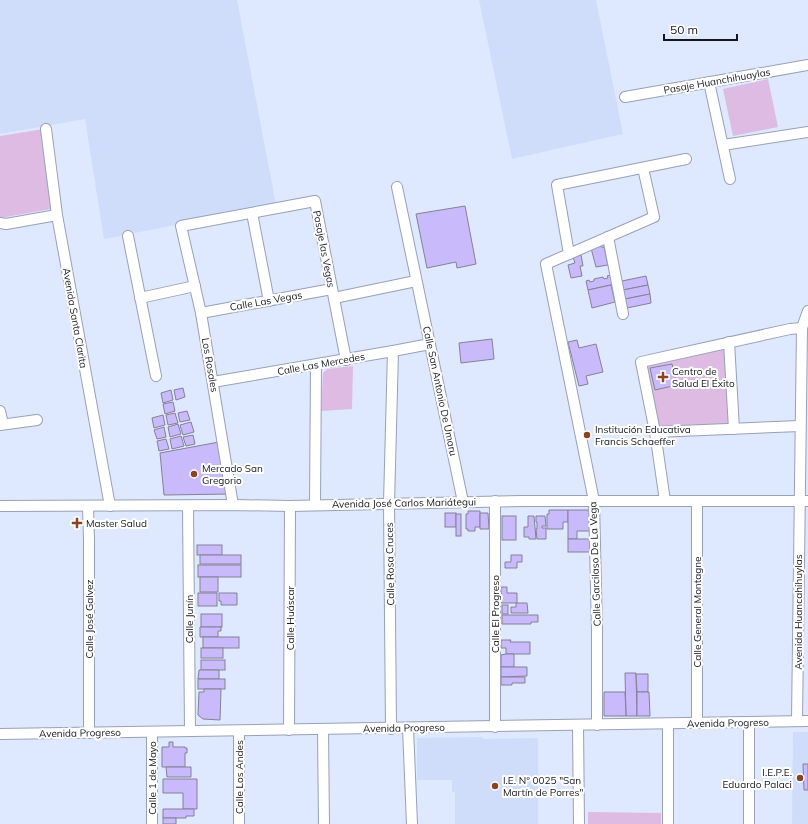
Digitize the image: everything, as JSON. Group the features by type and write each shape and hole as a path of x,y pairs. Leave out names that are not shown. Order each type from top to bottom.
{"street":[{"name":"Pasaje Huanchihuaylas","path":"625,96 808,65"},
{"path":"709,82 730,179"},
{"name":"Avenida Santa Clarita","path":"46,130 57,215 110,506"},
{"path":"723,145 808,132"},
{"path":"642,168 654,217 569,254 557,185 686,159"},
{"name":"Calle San Antonio De Umaru","path":"397,187 463,502"},
{"name":"Pasaje las Vegas","path":"182,226 315,201 346,360"},
{"path":"252,213 269,301"},
{"path":"0,223 6,224 57,215"},
{"name":"Los Rosales","path":"182,226 201,313 233,505"},
{"path":"128,236 156,376"},
{"path":"608,237 624,314"},
{"name":"Calle Garcilaso De La Vega","path":"569,254 546,264 594,501 597,631 597,725"},
{"name":"Calle Las Vegas","path":"201,313 269,301 333,294 416,281"},
{"path":"140,298 195,286"},
{"name":"Avenida Huancahihuylas","path":"797,722 804,501 800,426 802,328 808,311"},
{"path":"665,501 655,432 640,362 729,342 802,328"},
{"path":"729,342 734,429"},
{"name":"Calle Las Mercedes","path":"213,382 346,360 430,344"},
{"name":"Calle Rosa Cruces","path":"391,729 389,503 393,351"},
{"path":"315,504 316,365"},
{"path":"0,411 1,425 37,420"},
{"path":"655,432 800,426"},
{"name":"Avenida José Carlos Mariátegui","path":"0,506 290,506 315,504 494,501 804,501"},
{"name":"Calle El Progreso","path":"494,501 495,727"},
{"name":"Calle General Montagne","path":"697,501 697,723"},
{"name":"Calle José Galvez","path":"88,506 89,733"},
{"name":"Calle Junín","path":"188,506 190,731"},
{"name":"Calle Huáscar","path":"289,730 290,506"},
{"name":"Avenida Progreso","path":"0,734 578,726 808,721"},
{"path":"749,722 749,824"},
{"path":"668,724 668,824"},
{"path":"578,726 579,824"},
{"path":"408,728 412,824"},
{"path":"323,730 324,824"},
{"name":"Calle Los Andes","path":"239,731 239,824"},
{"name":"Calle 1 de Mayo","path":"152,732 152,824"}],"shaded area":[{"path":"0,0 237,0 276,205 104,239 85,119 0,134"},
{"path":"479,0 596,0 623,134 512,159"},
{"path":"768,79 778,127 733,136 723,89"},
{"path":"43,129 57,208 0,218 0,136"},
{"path":"724,348 728,381 730,426 659,429 646,365"},
{"path":"353,366 352,409 321,411 323,373 327,369"},
{"name":"I.E.P.E. Eduardo Palaci","path":"793,732 808,732 808,824 792,824"},
{"name":"I.E. N° 0025 \"San Martín de Porres\"","path":"482,737 483,739 538,738 538,824 455,824 455,792 452,792 452,780 417,780 417,738"},
{"path":"588,812 661,813 661,824 588,824"}],"building":[{"path":"465,206 476,264 457,268 456,262 427,268 416,214"},
{"path":"600,246 604,247 608,265 596,267 591,248"},
{"path":"581,255 583,266 580,266 582,276 571,278 568,265 575,263 573,257"},
{"path":"613,274 615,284 588,290 586,281 589,280 590,282 594,281 594,279 603,277 604,279 608,278 607,276"},
{"path":"646,276 648,285 623,290 622,281"},
{"path":"611,285 615,302 592,308 588,290"},
{"path":"648,285 650,294 625,299 623,290"},
{"path":"650,294 651,303 627,308 625,299"},
{"path":"492,339 494,359 461,363 459,343"},
{"path":"577,340 579,348 596,344 603,372 586,376 588,384 579,386 568,342"},
{"name":"Centro de Salud El Éxito","path":"672,364 677,385 655,390 650,368"},
{"path":"183,388 185,397 176,400 174,390"},
{"path":"171,390 173,400 163,403 161,393"},
{"path":"173,402 175,411 165,414 163,404"},
{"path":"187,411 190,420 180,422 178,413"},
{"path":"175,413 178,423 168,425 166,415"},
{"path":"163,415 165,425 154,428 152,418"},
{"path":"191,422 194,432 183,435 180,425"},
{"path":"178,424 181,434 170,437 168,427"},
{"path":"164,427 166,437 157,439 154,430"},
{"path":"193,435 195,444 186,446 183,437"},
{"path":"181,436 184,446 172,449 170,439"},
{"path":"166,439 169,449 159,451 157,441"},
{"name":"Mercado San Gregorio","path":"219,442 230,494 164,495 160,453"},
{"path":"549,510 568,510 568,522 563,522 563,529 547,529 547,514 549,514"},
{"path":"568,510 590,510 590,531 577,531 577,539 568,539"},
{"path":"468,511 480,511 480,527 475,527 475,531 468,531 468,529 466,529 466,514 468,514"},
{"path":"445,513 456,513 456,527 445,527"},
{"path":"480,513 488,513 489,529 480,529"},
{"path":"456,514 461,514 461,536 456,536"},
{"path":"502,516 516,516 516,540 502,540"},
{"path":"528,516 534,516 536,539 524,537 524,527 528,527"},
{"path":"536,516 545,516 546,526 542,526 542,528 546,528 546,539 537,539"},
{"path":"568,539 591,539 591,552 568,552"},
{"path":"197,545 222,545 222,555 197,555"},
{"path":"200,555 241,555 241,564 200,564"},
{"path":"511,555 522,555 522,562 517,562 517,568 505,568 505,562 511,562"},
{"path":"198,565 241,565 241,577 198,577"},
{"path":"200,577 218,577 218,592 200,592"},
{"path":"501,587 507,587 507,593 517,593 517,603 501,603"},
{"path":"198,593 217,593 217,606 198,606"},
{"path":"219,593 237,593 237,605 221,605 221,601 219,601"},
{"path":"516,603 527,603 528,613 511,613 511,607 516,607"},
{"path":"502,605 508,605 508,614 502,614"},
{"path":"201,614 222,614 222,627 201,627"},
{"path":"502,615 538,615 538,622 531,622 531,624 502,624"},
{"path":"200,627 221,627 221,631 218,631 218,637 200,637"},
{"path":"203,637 239,637 239,648 203,648"},
{"path":"501,640 511,640 510,642 530,642 530,654 506,654 506,648 501,648"},
{"path":"201,648 223,648 223,658 201,658"},
{"path":"514,654 514,667 501,667 501,655"},
{"path":"201,660 225,660 225,670 201,670"},
{"path":"501,667 527,667 527,676 501,677"},
{"path":"199,670 219,670 219,679 198,679"},
{"path":"625,673 636,673 637,716 626,716"},
{"path":"636,674 648,674 648,692 637,692"},
{"path":"501,677 525,677 525,683 501,685"},
{"path":"198,679 225,679 225,689 198,689"},
{"path":"204,689 221,689 220,720 203,719 198,715 199,692 204,692"},
{"path":"604,692 625,692 626,716 604,716"},
{"path":"637,692 649,692 650,716 637,716"},
{"path":"169,742 173,742 173,747 187,748 187,753 185,753 185,767 162,767 162,747 169,747"},
{"path":"803,764 808,764 808,790 804,790"},
{"path":"166,767 191,767 191,777 167,777"},
{"path":"163,779 197,779 197,809 183,809 183,793 163,793"},
{"path":"163,809 194,809 194,816 186,816 186,818 163,818"},
{"path":"163,818 176,818 176,824 163,824"}],"place":[{"name":"Centro de Salud El Éxito","path":"663,377"},
{"name":"Institución Educativa Francis Schaeffer","path":"587,435"},
{"name":"Mercado San Gregorio","path":"194,474"},
{"name":"Master Salud","path":"77,523"},
{"name":"I.E.P.E. Eduardo Palaci","path":"800,778"},
{"name":"I.E. N° 0025 \"San Martín de Porres\"","path":"495,786"}]}
